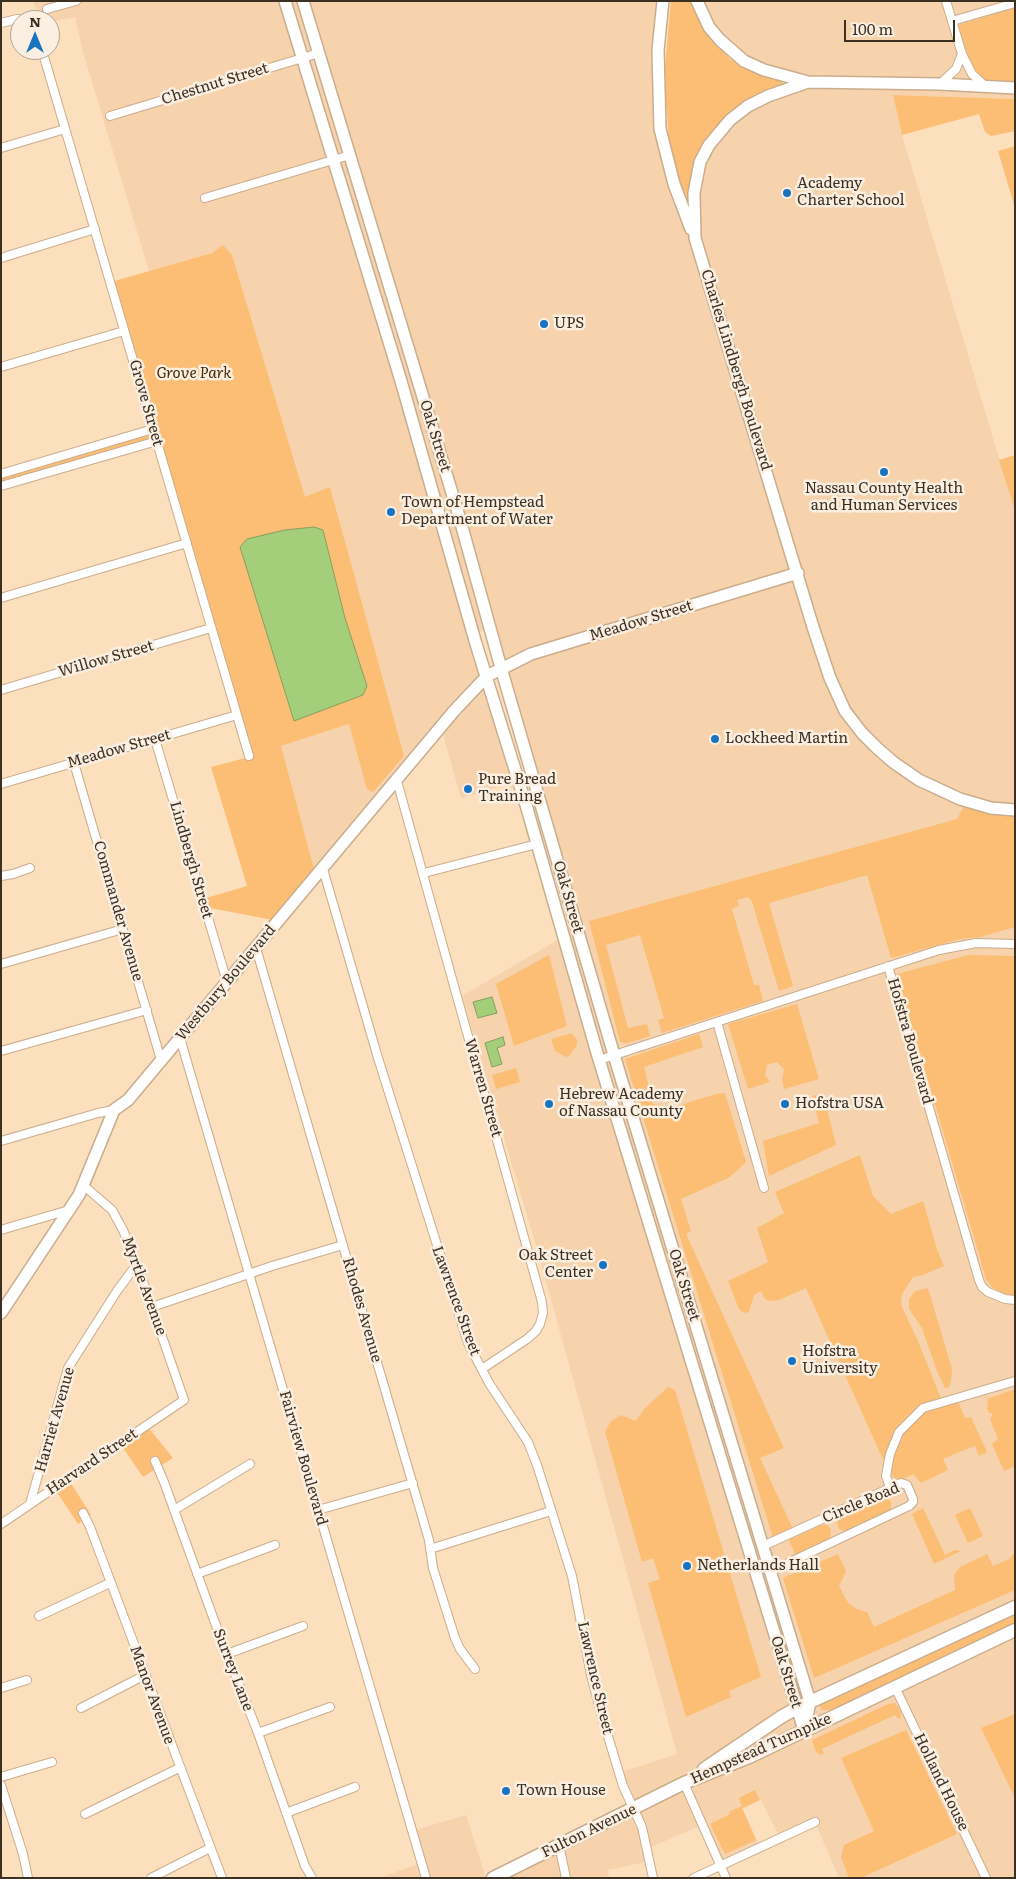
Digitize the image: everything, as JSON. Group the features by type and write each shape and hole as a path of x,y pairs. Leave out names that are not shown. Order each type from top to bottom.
{"main road":[{"name":"Hempstead Turnpike","path":"684,1783 797,1708 1015,1607"},
{"name":"Hempstead Turnpike","path":"684,1783 749,1757 1015,1630"},
{"name":"Fulton Avenue","path":"494,1878 684,1783"}],"street":[{"path":"47,9 76,1"},
{"name":"Oak Street","path":"285,1 366,263 599,1060 804,1730"},
{"name":"Oak Street","path":"303,1 459,514 501,668 614,1055 810,1702 804,1730"},
{"path":"664,1 658,50 660,129 674,184 695,238"},
{"path":"697,1 709,27 720,40 744,60 764,70 808,82"},
{"path":"946,1 962,54 972,74 985,86"},
{"path":"952,21 1015,2"},
{"name":"Chestnut Street","path":"110,116 319,53"},
{"path":"940,84 956,69 962,54"},
{"name":"Grove Street","path":"45,60 249,756"},
{"name":"Charles Lindbergh Boulevard","path":"1015,88 940,84 808,82 768,96 748,106 730,120 709,145 700,162 694,194 695,238 835,692 845,711 862,733 893,762 919,780 960,799 991,808 1015,810"},
{"path":"1,148 65,129"},
{"path":"205,198 350,155"},
{"path":"1,258 95,230"},
{"path":"1,367 124,332"},
{"path":"399,376 415,370"},
{"path":"1,474 153,429"},
{"path":"1,486 157,441"},
{"path":"441,520 459,514"},
{"path":"1,598 187,543"},
{"name":"Meadow Street","path":"487,676 531,654 798,573"},
{"name":"Willow Street","path":"1,690 211,628"},
{"name":"Westbury Boulevard","path":"1,1313 69,1210 83,1185 114,1110 128,1100 466,698 487,676"},
{"path":"466,698 486,696 495,703"},
{"name":"Meadow Street","path":"1,784 237,715"},
{"name":"Lindbergh Street","path":"155,738 227,982"},
{"name":"Commander Avenue","path":"74,762 161,1060"},
{"name":"Warren Street","path":"397,781 542,1302 543,1313 536,1331 528,1339 482,1370"},
{"path":"424,873 537,844"},
{"path":"1,876 30,868"},
{"name":"Lawrence Street","path":"323,869 378,1058 468,1343 489,1383 528,1442 538,1465 578,1601 591,1675 601,1713 623,1786 642,1827 653,1878"},
{"path":"1,964 123,928"},
{"path":"888,966 961,945 976,943 1015,944"},
{"name":"Rhodes Avenue","path":"256,948 429,1540 433,1568 455,1638 460,1649 475,1669"},
{"name":"Hofstra Boulevard","path":"599,1060 888,966 979,1280 982,1287 994,1296 1005,1300 1015,1300"},
{"path":"1,1051 147,1010"},
{"path":"717,1022 764,1188"},
{"name":"Fairview Boulevard","path":"180,1038 426,1878"},
{"path":"1,1141 114,1110"},
{"name":"Myrtle Avenue","path":"83,1185 112,1210 123,1230 137,1264 184,1400"},
{"path":"1,1230 69,1210"},
{"path":"152,1307 343,1245"},
{"name":"Harriet Avenue","path":"30,1504 68,1368 117,1291 137,1264"},
{"path":"675,1305 688,1301"},
{"path":"890,1487 886,1476 890,1454 899,1432 923,1408 1015,1381"},
{"name":"Harvard Street","path":"1,1524 184,1400"},
{"name":"Surrey Lane","path":"155,1461 258,1732 305,1866 312,1878"},
{"path":"174,1510 250,1464"},
{"path":"318,1510 412,1483"},
{"name":"Circle Road","path":"763,1546 890,1487 904,1483 913,1499 913,1502 771,1572"},
{"path":"430,1549 551,1511"},
{"name":"Manor Avenue","path":"83,1513 90,1527 179,1768 222,1878"},
{"path":"197,1574 275,1545"},
{"path":"39,1616 110,1583"},
{"path":"227,1654 304,1626"},
{"path":"81,1708 145,1676"},
{"path":"1,1688 27,1680"},
{"name":"Holland House","path":"895,1687 986,1878"},
{"path":"258,1732 330,1706"},
{"path":"1,1778 52,1762"},
{"path":"85,1814 179,1768"},
{"path":"684,1783 726,1878"},
{"path":"1,1786 23,1854 28,1878"},
{"path":"286,1813 354,1787"},
{"path":"694,1878 815,1822"},
{"path":"559,1845 566,1878"},
{"path":"151,1878 210,1848"}],"shaded area":[{"path":"33,1 667,1 660,54 662,115 694,237 698,165 742,108 803,82 721,45 697,1 1015,1 1015,32 972,67 985,81 1015,82 1015,99 893,95 902,135 1015,511 1015,1878 839,1878 815,1822 780,1838 761,1800 743,1809 760,1847 720,1865 702,1825 647,1849 650,1861 608,1870 609,1877 493,1878 634,1809 619,1773 677,1754 537,1249 462,996 556,941 574,926 489,629 475,632 518,781 461,798 441,728 316,876 281,746 391,711 330,487 305,498 232,255 223,246 212,253 149,271 83,52 75,17 60,20 60,10 36,10"},
{"path":"314,527 323,530 345,618 367,686 363,695 294,721 240,547 247,539 285,530"},
{"path":"492,997 497,1013 478,1018 473,1002"},
{"path":"503,1037 505,1045 497,1048 502,1064 492,1067 485,1043"},
{"path":"466,1815 486,1878 379,1878 421,1863 412,1831"}],"green space":[{"path":"671,1 691,1 706,33 731,60 767,76 783,78 782,85 755,95 720,122 699,152 689,197 689,216 669,140 664,77"},
{"path":"1015,8 1015,82 985,81 972,67 958,25"},
{"path":"893,95 1015,99 1015,131 991,136 985,132 979,114 902,135"},
{"path":"1015,146 1015,208 998,151"},
{"name":"Grove Park","path":"223,245 232,255 305,497 330,487 404,756 373,792 367,789 349,724 281,746 316,876 278,921 205,907 203,899 247,886 211,767 249,757 111,282 212,253","holes":["314,527 323,530 345,618"]},
{"path":"152,431 155,440 1,485 1,475"},
{"path":"1015,455 1015,511 999,460"},
{"path":"967,801 1015,810 1015,927 980,937 960,939 891,958 867,875 769,903 793,986 779,991 752,902 748,897 737,900 739,905 732,909 754,985 759,985 763,1001 662,1033 658,1020 664,1018 640,935 606,945 628,1028 647,1024 650,1036 628,1043 620,1042 589,921 957,819"},
{"path":"549,955 567,1026 514,1046 496,984"},
{"path":"968,955 1015,956 1015,1296 1000,1293 986,1279 897,974"},
{"path":"797,1004 819,1079 784,1089 782,1080 784,1069 777,1062 767,1065 765,1075 770,1082 748,1089 728,1024"},
{"path":"572,1033 577,1040 577,1045 570,1055 566,1057 555,1051 551,1039"},
{"path":"699,1034 703,1047 644,1067 653,1104 674,1107 725,1093 746,1162 730,1177 681,1199 691,1231 686,1234 784,1448 760,1458 793,1529 773,1538 625,1059"},
{"path":"516,1068 520,1082 496,1089 492,1075"},
{"path":"823,1093 836,1145 769,1176 763,1141 819,1123 812,1096"},
{"path":"860,1155 873,1196 891,1214 923,1201 944,1266 913,1277 902,1294 901,1305 942,1401 953,1399 959,1404 965,1418 971,1417 987,1452 979,1456 975,1446 943,1459 948,1470 921,1483 913,1474 901,1480 894,1478 881,1455 806,1288 779,1300 770,1301 765,1299 761,1291 754,1295 749,1312 744,1313 739,1309 728,1281 768,1262 757,1228 784,1213 775,1192"},
{"path":"928,1288 952,1369 951,1382 949,1387 945,1388 922,1328 909,1309 909,1299 915,1291"},
{"path":"668,1387 675,1390 761,1677 729,1691 731,1697 686,1717 648,1583 660,1579 653,1558 642,1562 605,1432 611,1421 621,1415 636,1421 644,1409"},
{"path":"1015,1389 1015,1466 1004,1471 992,1444 998,1439 990,1419 993,1413 989,1413 987,1409 987,1399"},
{"path":"148,1427 173,1458 143,1477 121,1445"},
{"path":"69,1480 91,1515 78,1524 55,1489"},
{"path":"881,1497 887,1498 891,1502 891,1511 846,1532 839,1529 837,1523 840,1517"},
{"path":"923,1508 945,1555 954,1550 961,1551 934,1564 912,1514"},
{"path":"970,1508 983,1536 968,1543 955,1515"},
{"path":"821,1525 827,1525 831,1529 830,1539 796,1556 789,1540"},
{"path":"1015,1552 1015,1590 814,1678 783,1578 838,1554 846,1571 839,1586 848,1603 857,1609 867,1612 874,1627 955,1590 954,1575 960,1567 987,1554 993,1566 1009,1559"},
{"path":"1015,1612 1015,1627 834,1710 821,1710 820,1705"},
{"path":"895,1703 901,1711 901,1717 898,1719 895,1715 822,1749 824,1754 820,1755 816,1752 812,1740 888,1704"},
{"path":"1015,1714 1015,1798 981,1728"},
{"path":"906,1730 957,1834 861,1878 849,1878 841,1857 844,1845 874,1831 841,1758"},
{"path":"755,1790 760,1800 742,1808 756,1840 725,1854 710,1824 742,1806 739,1798"}],"place":[{"name":"Academy Charter School","path":"787,193"},
{"name":"UPS","path":"544,324"},
{"name":"Nassau County Health and Human Services","path":"884,472"},
{"name":"Town of Hempstead Department of Water","path":"391,512"},
{"name":"Lockheed Martin","path":"715,739"},
{"name":"Pure Bread Training","path":"468,789"},
{"name":"Hebrew Academy of Nassau County","path":"549,1104"},
{"name":"Hofstra USA","path":"785,1104"},
{"name":"Oak Street Center","path":"603,1265"},
{"name":"Hofstra University","path":"792,1361"},
{"name":"Netherlands Hall","path":"687,1566"},
{"name":"Town House","path":"506,1791"}]}
